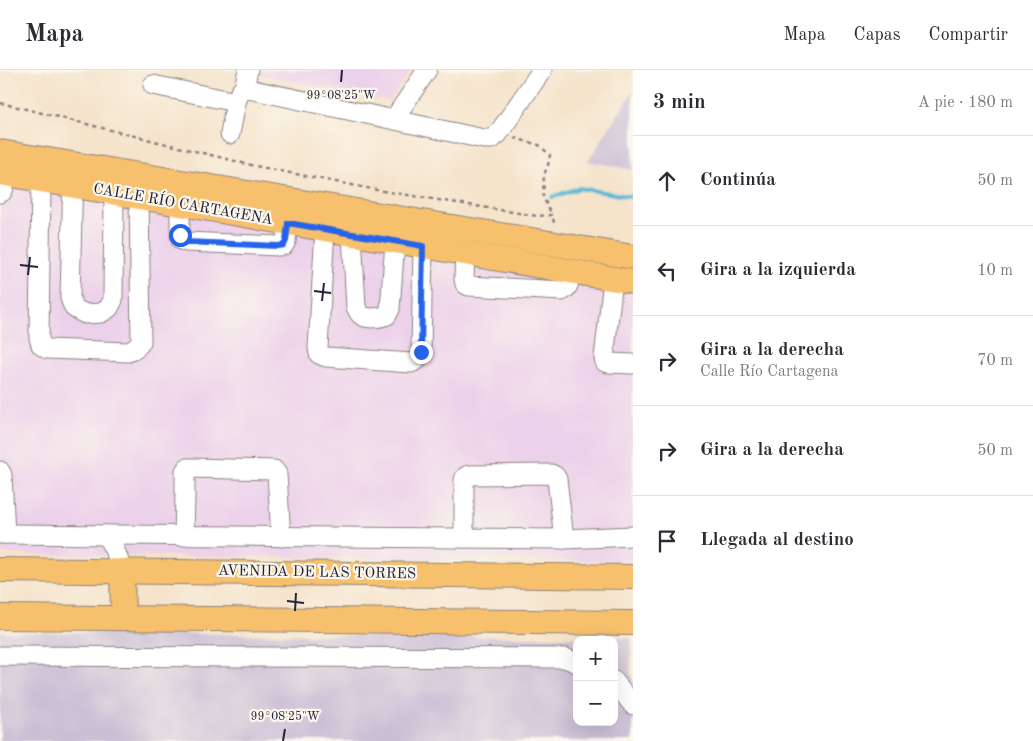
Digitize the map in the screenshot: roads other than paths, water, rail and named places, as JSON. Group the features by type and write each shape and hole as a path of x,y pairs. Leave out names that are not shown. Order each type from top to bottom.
{"main road":[{"name":"CALLE RÍO CARTAGENA","path":"1,173 73,175 352,222 559,245 630,257"},
{"name":"CALLE RÍO CARTAGENA","path":"1,173 42,180 73,175 114,193 325,229 352,222 396,241 624,281"},
{"name":"AVENIDA DE LAS TORRES","path":"0,570 633,577"},
{"path":"122,571 123,618"},
{"path":"0,617 633,623"}],"street":[{"path":"394,119 427,70"},
{"path":"152,85 243,87 484,139 495,136 542,70"},
{"path":"230,134 243,87"},
{"path":"73,175 70,298 74,308 85,314 101,313 109,308 113,300 114,193"},
{"path":"42,180 39,338 41,345 47,349 128,352 135,350 141,342 139,197"},
{"path":"180,204 180,235 181,240 186,242 279,246 284,245 286,241 288,223"},
{"path":"352,222 356,306 364,317 380,318 387,315 390,309 396,241"},
{"path":"325,229 318,348 319,354 326,357 411,363 417,360 421,352 423,246"},
{"path":"465,253 464,279 465,284 469,286 562,291 569,285 569,271"},
{"path":"630,257 604,358 605,362 609,363 633,364"},
{"path":"184,536 185,471 187,468 191,468 274,470 277,474 281,537"},
{"path":"0,471 2,475 2,534 564,539 633,536"},
{"path":"464,538 465,477 469,475 551,474 557,479 564,539"},
{"path":"106,535 122,571"},
{"path":"0,656 565,658 573,661"},
{"path":"618,686 633,705"}],"waterway":[{"path":"552,197 579,188 633,197"}]}
